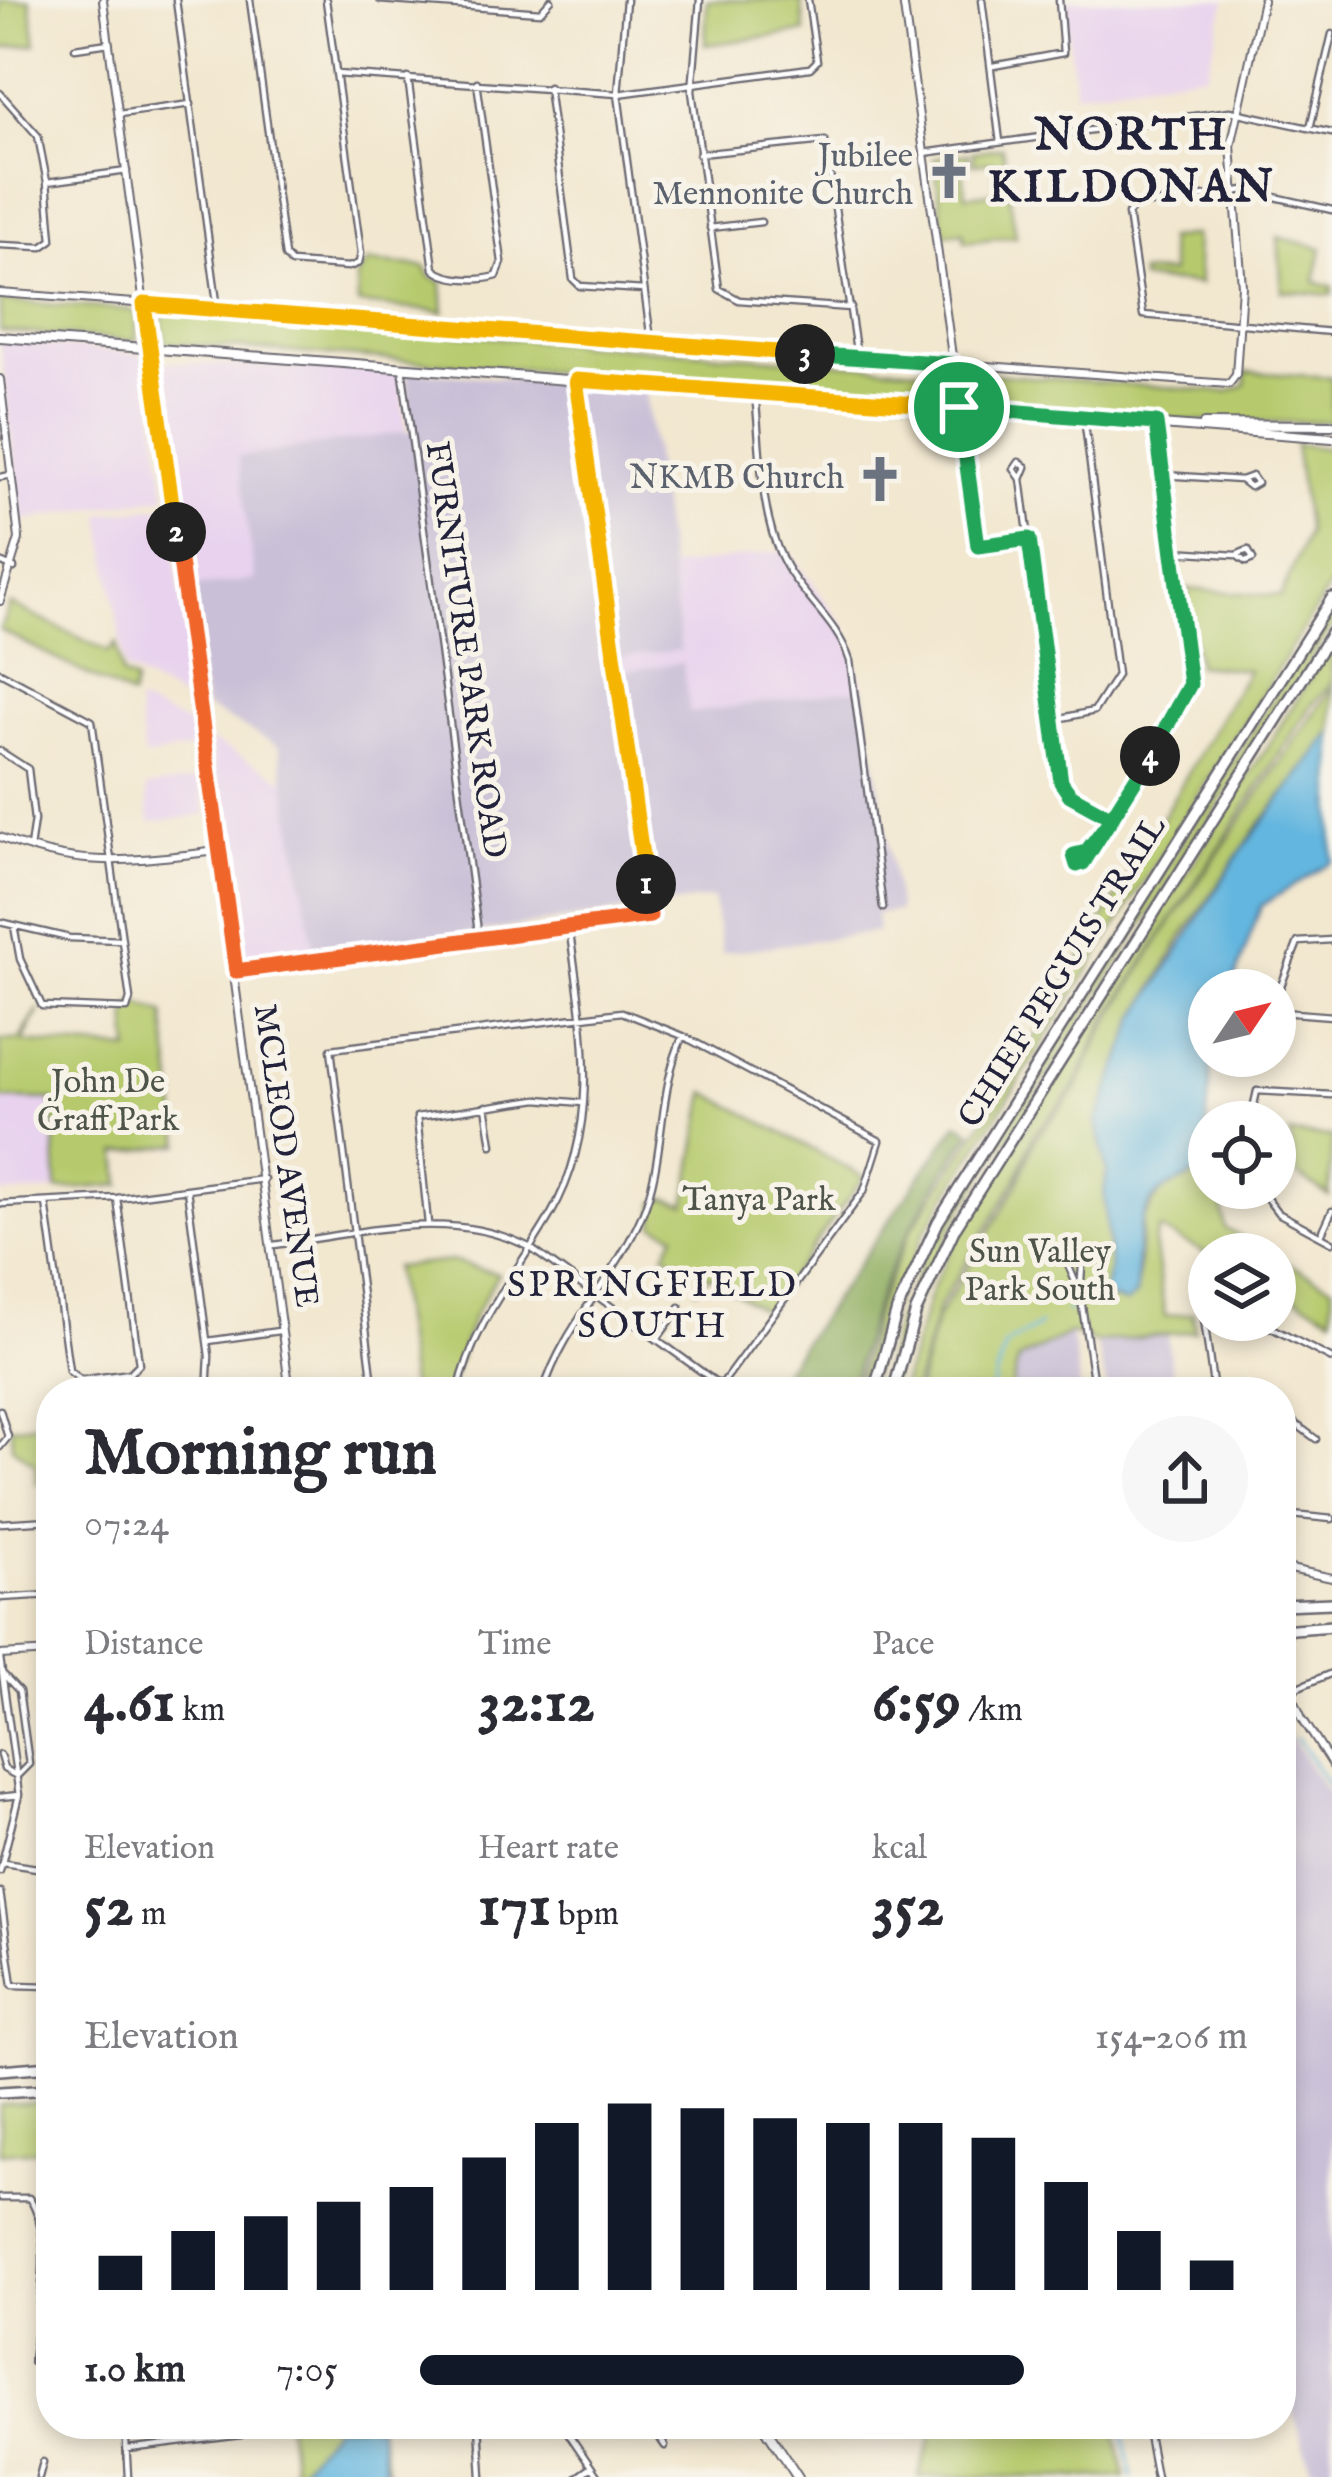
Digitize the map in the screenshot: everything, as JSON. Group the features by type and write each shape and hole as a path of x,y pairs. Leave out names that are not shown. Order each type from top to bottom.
{"main road":[{"path":"0,337 1332,438"},
{"path":"1191,425 1332,424"},
{"name":"CHIEF PEGUIS TRAIL","path":"878,1377 897,1310 938,1222 1332,598"},
{"name":"CHIEF PEGUIS TRAIL","path":"897,1377 916,1311 955,1228 1332,632"},
{"path":"1296,1604 1332,1603"},
{"path":"1296,1629 1332,1626"},
{"path":"0,2070 36,2067"},
{"path":"0,2092 36,2090"},
{"path":"773,2439 798,2477"}],"street":[{"name":"MCLEOD AVENUE","path":"103,0 289,1377"},
{"path":"176,0 218,311"},
{"path":"250,0 285,256 291,263 349,267 359,263 361,254 326,0"},
{"path":"380,0 548,9 550,0"},
{"path":"626,0 617,94 651,343"},
{"path":"700,0 693,85 718,283 730,298 850,308"},
{"path":"336,74 617,94 693,85 814,65 808,0"},
{"path":"904,0 978,546 1029,539"},
{"path":"982,0 1000,142"},
{"path":"991,66 1064,53 1059,0"},
{"path":"0,293 1232,382 1240,326 1231,146 1263,0"},
{"path":"1310,128 1332,34"},
{"path":"75,48 109,43"},
{"path":"408,78 434,269 441,275 489,279 497,276 502,262 477,82"},
{"path":"548,87 573,280 580,286 644,290"},
{"path":"0,93 38,136 52,240 42,247 0,245"},
{"path":"119,114 190,104"},
{"path":"924,153 1238,111 1332,133"},
{"path":"699,154 825,140 856,357"},
{"path":"46,182 127,171"},
{"path":"1332,210 1245,190 1136,206 1128,214 1143,315 1332,332"},
{"path":"710,229 761,222"},
{"name":"FURNITURE PARK ROAD","path":"402,368 479,939"},
{"path":"0,379 19,539 14,568 0,601"},
{"path":"236,971 650,916 576,380"},
{"path":"754,394 777,548 839,634 850,661 883,908"},
{"path":"1053,720 1094,711 1117,675 1084,417"},
{"path":"1086,852 1180,709 1190,684 1156,423"},
{"path":"1163,475 1240,480"},
{"path":"0,477 12,476"},
{"path":"1021,479 1063,788 1112,818"},
{"path":"1173,550 1236,555"},
{"path":"0,562 14,568"},
{"path":"0,672 92,721 127,1009 48,1007 34,995 14,926"},
{"path":"0,751 28,770 34,820 29,850"},
{"path":"0,837 29,850 112,864 219,851"},
{"path":"0,922 69,938 122,940"},
{"path":"463,1377 480,1325 567,1180 585,1103 581,1013 569,927"},
{"path":"1332,940 1298,942 1276,1001 1281,1012 1332,1016"},
{"path":"372,1377 331,1049 581,1013 633,1014 683,1036 874,1134 881,1146 864,1190 728,1377"},
{"path":"549,1377 557,1354 596,1295 648,1199 663,1140 670,1072 683,1036"},
{"path":"1255,1101 1257,1091 1332,1095"},
{"path":"428,1224 416,1118 544,1099 585,1103"},
{"path":"486,1106 492,1145"},
{"path":"0,1204 117,1198 264,1179"},
{"path":"187,1189 208,1341 207,1377"},
{"path":"102,1377 130,1373 139,1364 117,1198"},
{"path":"46,1203 69,1371 77,1377"},
{"path":"1275,1209 1332,1241"},
{"path":"1321,1235 1332,1211"},
{"path":"273,1245 464,1223 529,1246 704,1377"},
{"path":"1080,1293 1066,1261 1072,1246 1083,1254 1080,1293 1093,1377"},
{"path":"657,1339 680,1307"},
{"path":"208,1341 284,1331"},
{"path":"1207,1341 1212,1377"},
{"path":"1296,1341 1332,1359"},
{"path":"0,1410 8,1437 0,1447"},
{"path":"1296,1424 1316,1439"},
{"path":"1296,1515 1332,1519"},
{"path":"0,1523 36,1521"},
{"path":"1296,1570 1332,1577"},
{"path":"0,1598 36,1596"},
{"path":"36,1653 0,1657 19,1795 1,1867 36,1869"},
{"path":"1296,1688 1332,1673"},
{"path":"1,1676 19,1691 28,1764 17,1776"},
{"path":"1296,1704 1332,1765"},
{"path":"0,1755 4,1769 17,1776"},
{"path":"0,1797 19,1795"},
{"path":"0,1892 13,1985 36,1985"},
{"path":"0,2198 28,2198 36,2218"},
{"path":"33,2362 36,2342"},
{"path":"127,2439 128,2477"},
{"path":"128,2449 209,2439"},
{"path":"480,2439 482,2477"},
{"path":"572,2439 598,2477"},
{"path":"660,2439 665,2446"},
{"path":"1149,2439 1156,2477"},
{"path":"39,2477 43,2462"},
{"path":"577,2477 591,2467"}],"shaded area":[{"path":"1064,0 1226,0 1206,73 1075,92"},
{"path":"0,341 147,355 166,496 22,520"},
{"path":"155,362 399,370 406,433 255,581 186,588"},
{"path":"406,371 645,389 681,650 621,657 622,671 682,663 690,713 864,688 899,911 876,914 878,932 722,953 713,898 315,956 279,746 205,707 186,588 255,580 238,457 413,431"},
{"path":"168,506 196,707 125,669 101,514"},
{"path":"788,550 846,628 864,688 689,713 622,672 620,657 681,649 670,568"},
{"path":"137,702 196,728 197,748 144,757"},
{"path":"210,740 288,781 315,956 240,964"},
{"path":"200,780 205,815 150,822 146,787"},
{"name":"John De Graff Park","path":"134,1002 165,1012 183,1146 120,1154 123,1187 0,1194 0,1038 129,1050 126,1014"},
{"path":"1071,1333 1078,1377 1014,1377 1018,1360"},
{"path":"1167,1335 1173,1377 1104,1377 1096,1343"},
{"path":"1296,1745 1332,1799 1332,2477 1314,2477 1296,2421"}],"green space":[{"path":"0,0 30,0 36,44 0,48"},
{"path":"707,0 801,0 805,32 705,45"},
{"path":"1002,147 1016,236 965,242 963,232 944,234 934,158 968,153 969,165 962,166 966,195 997,192 993,162 974,164 973,152"},
{"path":"1194,235 1200,284 1141,280 1140,273 1171,273 1167,239"},
{"path":"1278,237 1322,248 1315,282 1332,286 1332,295 1282,291"},
{"path":"368,262 425,267 430,277 442,282 444,312 358,304 357,276"},
{"path":"0,301 131,310 137,315 136,341 0,331"},
{"path":"161,312 930,370 941,400 165,343"},
{"path":"1246,372 1332,377 1332,422 1206,422 972,404 967,378 992,374 1227,392 1245,385"},
{"path":"1295,444 1332,449 1332,583 925,1231 887,1319 872,1377 859,1377 877,1306 911,1230 999,1098 1248,670 1197,665 1187,589 1281,596 1307,533"},
{"path":"10,604 109,652 116,643 122,675 135,682 131,697 0,630"},
{"path":"1332,605 1332,626 954,1223 913,1307 893,1377 882,1377 896,1322 930,1243"},
{"path":"1332,644 1332,682 1311,706 1105,1021 1073,1090 1033,1135 1016,1180 938,1308 917,1377 905,1377 932,1287 964,1224"},
{"name":"Sun Valley Park South","path":"1332,687 1332,733 1256,829 1182,937 1137,1017 1097,1122 1107,1171 1104,1194 1110,1268 1104,1296 1121,1302 1136,1295 1143,1220 1161,1191 1188,1179 1188,1209 1223,1209 1225,1228 1234,1233 1188,1233 1188,1244 1159,1229 1154,1242 1165,1316 1188,1314 1188,1332 1096,1343 1071,1333 1018,1360 1014,1377 921,1377 936,1320 1018,1184 1035,1138 1075,1092 1101,1035 1161,937"},
{"name":"John De Graff Park","path":"135,1003 164,1013 181,1144 118,1153 121,1185 57,1190 53,1100 0,1099 0,1040 19,1040 39,1009 23,1042 130,1050 127,1014"},
{"name":"Tanya Park","path":"706,1092 864,1177 765,1312 709,1275 696,1290 702,1272 665,1254 675,1234 655,1225 655,1203 665,1198 686,1204"},
{"path":"958,1123 972,1131 897,1255 870,1321 855,1377 779,1377"},
{"path":"1296,1134 1332,1137 1329,1196 1296,1174"},
{"path":"451,1261 498,1274 472,1319 453,1377 409,1377 394,1267"},
{"path":"1296,1268 1332,1286 1332,1316 1296,1298"},
{"path":"36,1423 36,1483 35,1464 12,1447 11,1427"},
{"path":"36,2103 36,2150 0,2153 0,2105"},
{"path":"289,2439 381,2439 388,2477 287,2477 293,2471"},
{"path":"931,2439 1117,2439 1125,2477 919,2477"}],"water":[{"path":"1332,733 1332,862 1261,906 1238,969 1188,969 1188,1077 1210,1077 1208,1101 1188,1101 1188,1178 1162,1191 1145,1212 1138,1239 1136,1295 1126,1303 1103,1295 1110,1268 1104,1194 1107,1171 1097,1122 1137,1017 1240,852"},
{"path":"324,2439 380,2439 386,2477 292,2477"}],"waterway":[{"path":"1091,1299 1103,1295"},
{"path":"1067,1311 1073,1308"},
{"path":"996,1377 1005,1346 1040,1325"},
{"path":"1297,1738 1332,1790"},
{"path":"1125,2439 1132,2477"}],"place":[{"name":"Jubilee Mennonite Church","path":"949,176"},
{"name":"NKMB Church","path":"880,479"}],"district":[{"name":"NORTH KILDONAN","path":"1132,162"},
{"name":"SPRINGFIELD SOUTH","path":"653,1306"}],"route":[{"path":"959,407 576,380 650,916 236,971 144,304 953,364 959,407 978,546 1029,539 1061,782 1070,795 1112,818 1106,827 1086,852 1074,855 1075,863 1081,865 1086,852 1106,827 1180,709 1190,684 1156,423 959,407"}]}
